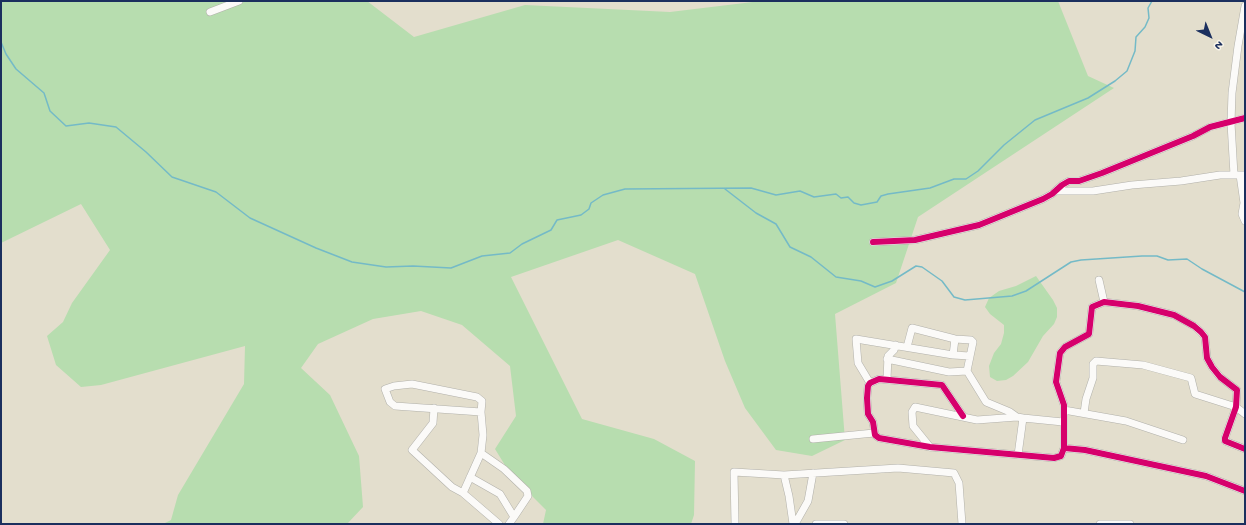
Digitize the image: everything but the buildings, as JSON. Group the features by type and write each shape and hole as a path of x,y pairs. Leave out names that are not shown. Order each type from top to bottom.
{"street":[{"path":"210,12 239,1"},
{"path":"1245,6 1232,93 1231,123 1244,203 1242,214 1245,221"},
{"path":"873,242 899,242 920,239 972,227 1052,194 1069,181 1079,181 1102,173 1193,136 1210,127 1231,123 1245,118"},
{"path":"1056,191 1093,192 1132,185 1240,175"},
{"path":"1099,280 1104,302"},
{"path":"970,356 953,355 896,346 859,338 855,340 856,354 861,370 870,383 867,398 868,410 873,422 874,433 879,438 930,447 1057,458 1062,454 1064,448 1064,400 1056,382 1060,353 1065,347 1089,334 1092,307 1104,302 1155,310 1174,315 1194,326 1205,337 1207,358 1217,374 1237,390 1236,407 1225,440 1228,444 1245,449"},
{"path":"907,347 912,328 955,339 973,341 967,371 986,402 1020,418"},
{"path":"953,355 955,339"},
{"path":"887,379 887,359 889,354 896,346"},
{"path":"887,359 949,372 967,371"},
{"path":"1084,413 1086,399 1093,378 1093,364 1096,361 1143,365 1191,378 1195,394 1236,407 1245,414"},
{"path":"942,385 949,372"},
{"path":"870,383 879,379 887,379 942,385 963,416"},
{"path":"462,493 481,453 483,435 481,412 482,401 477,397 412,384 394,386 385,389 390,402 395,406 481,412"},
{"path":"930,447 911,422 913,409 917,407 977,420 1020,418 1063,422"},
{"path":"434,408 432,423 412,450 452,487 462,493 498,523 505,524"},
{"path":"1064,410 1126,421 1183,440"},
{"path":"1018,454 1020,418"},
{"path":"813,439 874,433"},
{"path":"1064,448 1085,450 1191,472 1245,491"},
{"path":"481,453 504,469 527,491 528,496 509,524"},
{"path":"736,524 734,472 784,475 898,468 954,473 959,483 962,524"},
{"path":"794,524 808,501 813,473"},
{"path":"784,475 794,524"},
{"path":"470,476 500,494 514,518"},
{"path":"816,524 844,524"},
{"path":"1100,524 1130,524"}],"green space":[{"path":"1,1 367,1 414,37 525,5 670,12 761,1 1058,1 1088,76 1114,88 918,217 896,283 835,314 845,440 812,456 776,450 745,408 725,361 695,274 618,240 511,277 582,419 654,439 695,461 694,515 691,524 543,524 546,510 511,475 495,449 516,416 510,366 462,325 421,311 373,319 318,344 301,368 330,395 359,456 363,507 347,524 163,524 171,520 178,495 244,384 245,346 101,385 81,387 56,365 47,336 63,322 72,303 110,250 81,204 1,243"},
{"path":"1036,276 1053,300 1057,308 1057,317 1054,324 1043,336 1028,362 1013,376 1006,380 997,381 990,377 989,366 994,353 1001,344 1004,333 1004,325 990,314 985,307 989,298 999,291 1016,286"}],"waterway":[{"path":"1,42 6,54 16,69 44,93 50,111 66,126 89,123 116,127 146,152 172,177 216,192 250,218 316,248 352,262 386,267 413,266 451,268 482,256 510,253 522,244 551,230 557,220 581,215 589,209 591,203 603,195 625,189 751,188 776,195 800,191 814,197 836,194 841,198 848,197 854,203 861,205 877,202 881,196 888,194 930,188 954,179 966,179 978,171 1004,145 1035,120 1088,98 1115,81 1127,71 1135,51 1136,37 1145,27 1149,18 1148,8 1152,1"},
{"path":"725,189 756,213 776,224 790,247 811,257 836,277 861,281 875,287 892,281 916,266 922,267 942,281 954,297 965,300 1012,296 1026,291 1071,262 1081,260 1157,256 1168,260 1187,259 1202,269 1245,292"}],"cycle path":[{"path":"873,242 915,240 979,225 1043,199 1069,181 1079,181 1102,173 1193,136 1210,127 1245,118"},
{"path":"1064,448 1064,405 1056,382 1060,353 1065,347 1089,334 1092,307 1104,302 1138,306 1174,315 1194,326 1201,332 1205,337 1207,358 1212,367 1220,377 1237,390 1236,407 1225,441 1245,449"},
{"path":"963,416 942,385 879,379 870,383 868,386 868,414 873,422 875,435 879,438 930,447 1054,458 1061,456 1064,448 1085,450 1206,476 1245,491"}]}
